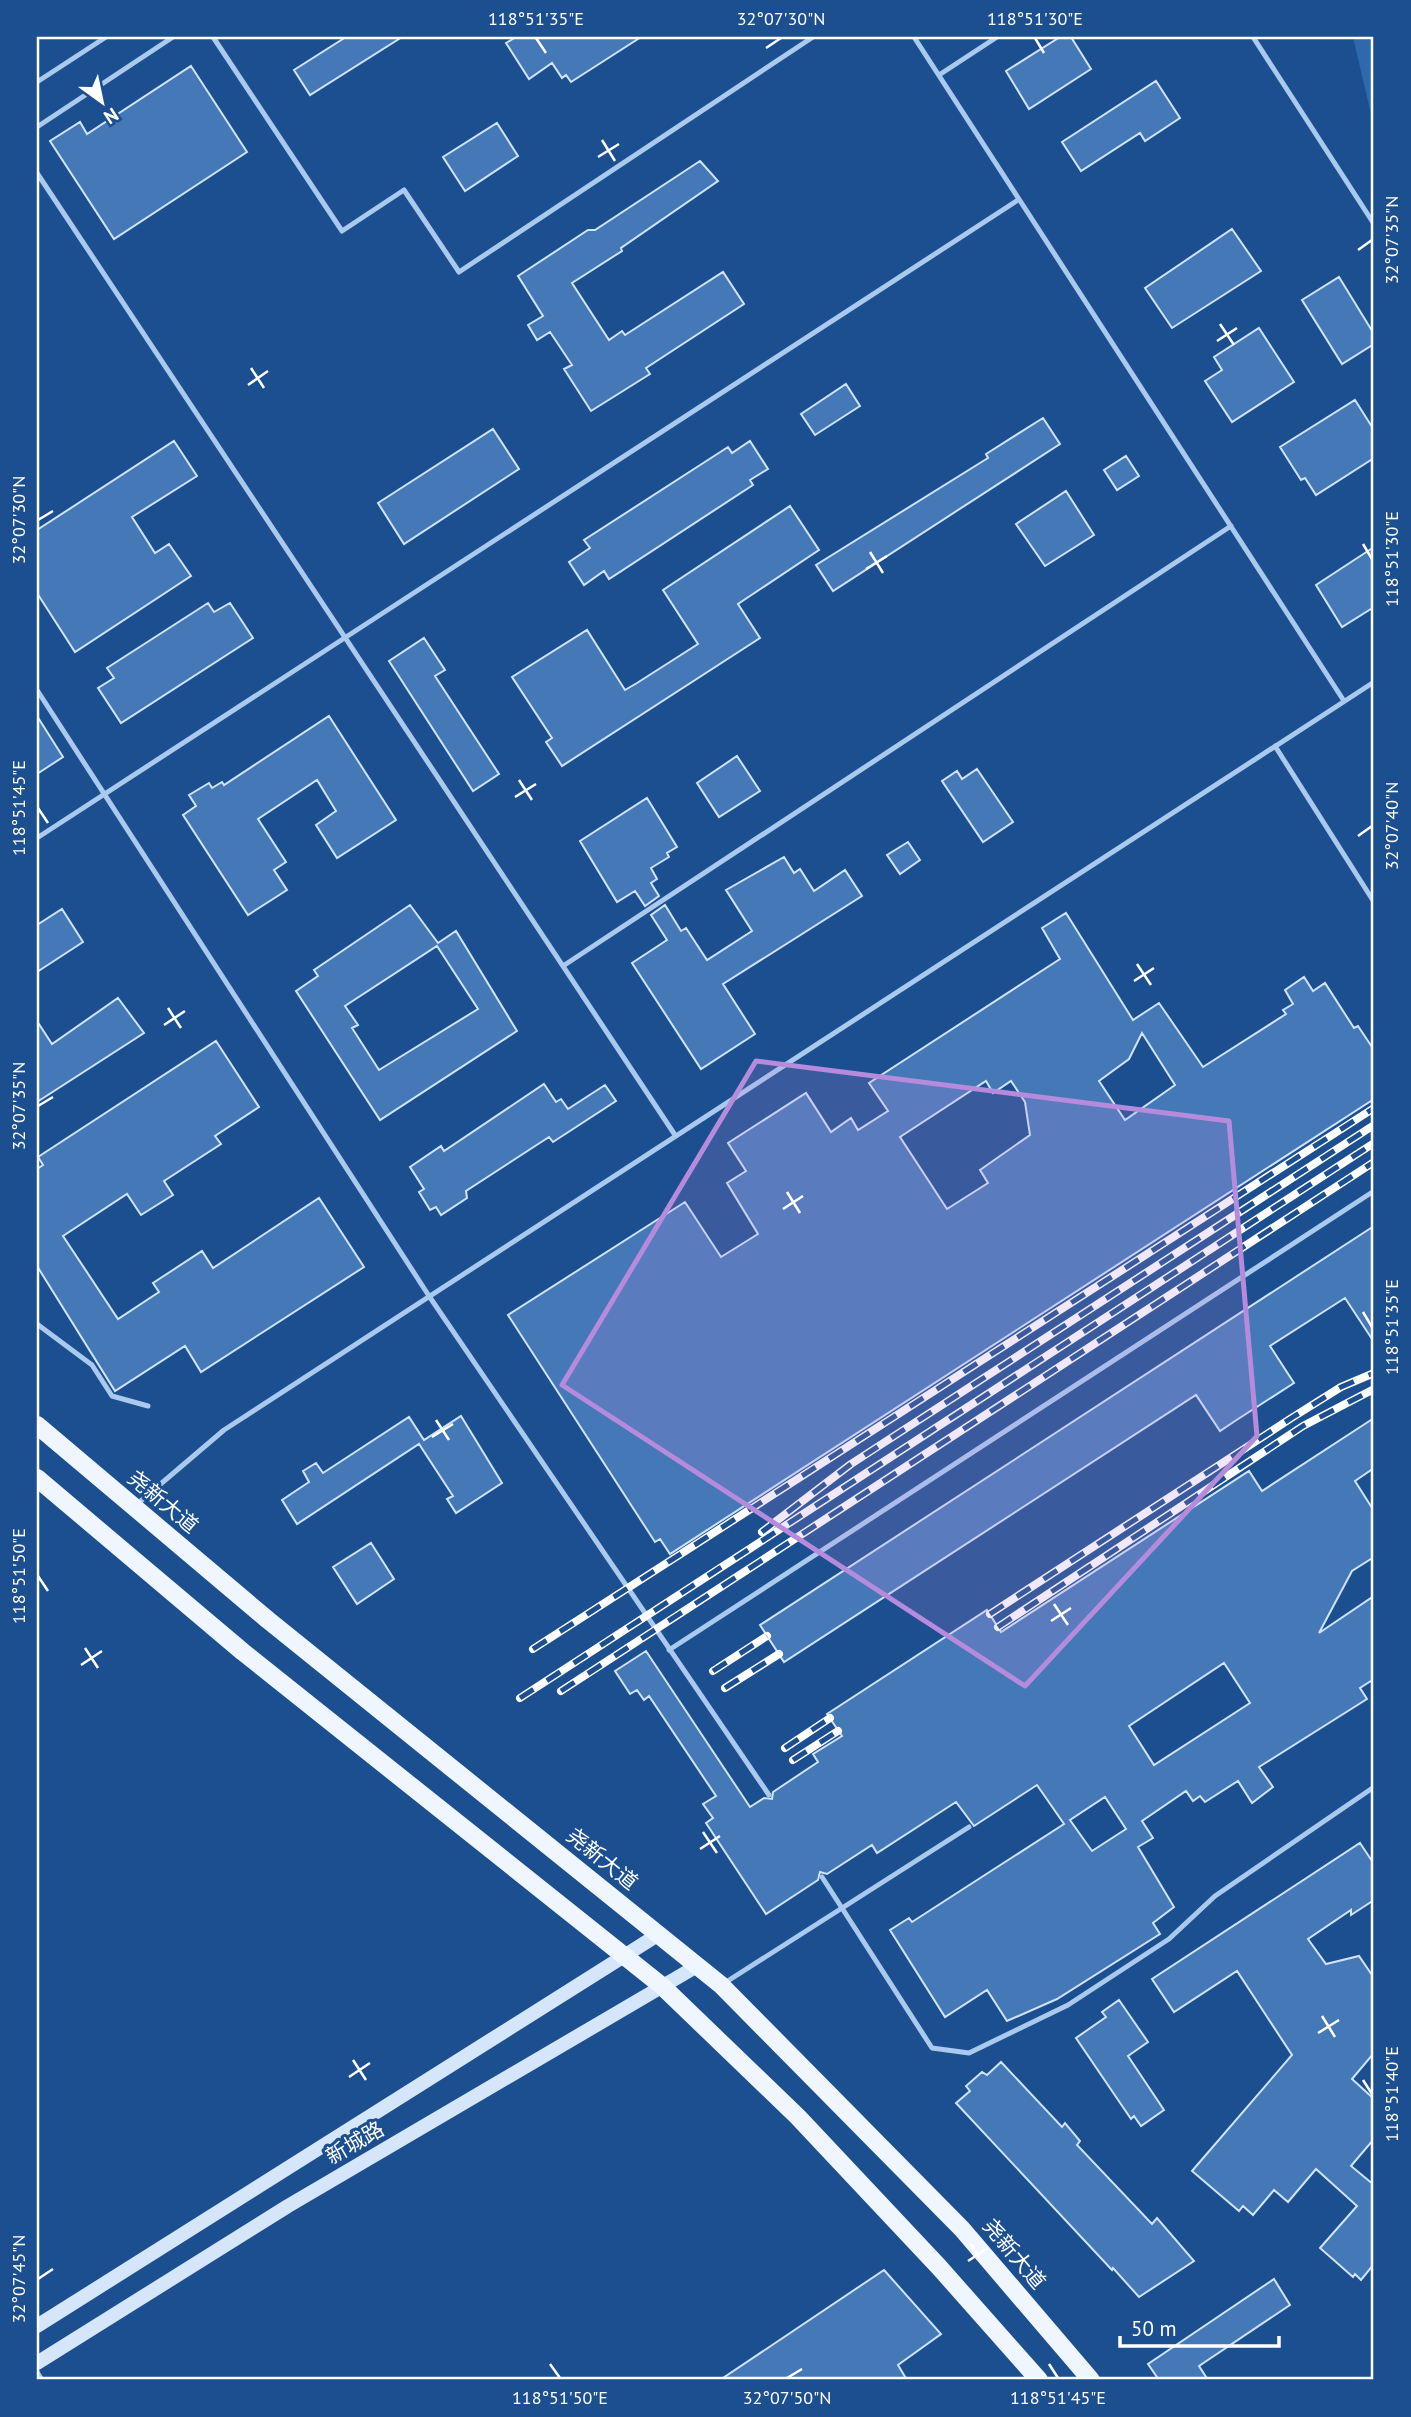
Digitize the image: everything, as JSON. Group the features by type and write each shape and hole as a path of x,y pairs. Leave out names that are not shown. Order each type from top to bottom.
{"main road":[{"name":"尧新大道","path":"37,1425 268,1620 721,1985 962,2229 1091,2380"},
{"path":"37,1478 243,1652 627,1955 662,1986 798,2117 939,2267 1039,2380"},
{"name":"新城路","path":"37,2326 659,1934"},
{"name":"新城路","path":"37,2362 288,2206 697,1966"}],"lane":[{"path":"37,82 106,37"},
{"path":"37,127 173,37"},
{"path":"213,37 342,231 404,190 459,272 813,37"},
{"path":"914,37 1344,701"},
{"path":"939,75 997,37"},
{"path":"1253,37 1374,224"},
{"path":"37,173 675,1135"},
{"path":"37,838 1018,200"},
{"path":"563,967 1231,526"},
{"path":"134,1507 223,1430 1374,682"},
{"path":"37,690 429,1296 769,1795"},
{"path":"1275,746 1374,902"},
{"path":"669,1650 1374,1191"},
{"path":"37,1324 92,1365 112,1396 148,1406"},
{"path":"822,1877 932,2049 969,2053 1068,2005 1169,1939 1215,1896 1374,1787"},
{"path":"721,1985 969,1827"},
{"path":"37,2372 42,2380"}],"highlighted area":[{"path":"756,1061 1229,1121 1257,1436 1025,1686 562,1385"}],"shaded area":[{"path":"1353,37 1374,37 1374,127"}],"building":[{"path":"346,37 402,37 310,95 294,70"},
{"path":"516,37 641,37 571,82 566,75 562,78 552,63 529,79 506,43"},
{"path":"1060,37 1071,37 1091,69 1029,109 1006,71"},
{"path":"191,66 247,152 114,239 50,141 80,122 87,134"},
{"path":"1156,81 1180,118 1145,141 1140,133 1081,171 1062,142"},
{"path":"497,123 518,156 465,191 443,157"},
{"path":"700,161 718,181 621,248 622,251 572,283 609,340 622,331 625,335 723,272 744,304 646,368 650,374 591,411 564,369 572,365 550,332 537,340 528,325 543,316 518,276 588,230 595,230"},
{"path":"1232,229 1261,271 1172,328 1145,288"},
{"path":"1339,277 1374,334 1374,344 1342,364 1302,300"},
{"path":"1259,328 1294,382 1232,422 1205,381 1222,370 1214,357"},
{"path":"846,384 860,406 815,435 801,414"},
{"path":"1355,400 1374,430 1374,458 1316,495 1305,478 1301,480 1280,447"},
{"path":"1043,418 1060,444 833,591 816,565 988,458 986,454"},
{"path":"493,429 519,469 404,544 378,503"},
{"path":"174,441 197,476 132,517 155,553 169,544 191,576 75,652 37,593 37,530"},
{"path":"750,441 768,469 750,480 753,485 609,579 604,571 584,585 569,562 590,548 584,540 728,447 732,453"},
{"path":"1126,456 1139,476 1117,490 1104,470"},
{"path":"1066,491 1094,535 1045,566 1016,524"},
{"path":"790,506 819,550 738,604 760,638 562,766 546,742 552,738 512,677 587,630 625,690 637,683 698,644 663,590"},
{"path":"1374,547 1374,607 1342,627 1316,585"},
{"path":"208,603 214,612 230,603 253,638 121,723 98,688 114,678 107,668"},
{"path":"424,638 445,670 435,676 499,774 473,791 389,661"},
{"path":"37,716 63,757 37,774"},
{"path":"329,716 396,820 337,858 316,825 336,811 317,780 258,819 286,862 274,870 287,890 248,915 183,815 196,806 189,795 209,783 212,788 222,782 224,785"},
{"path":"737,756 760,791 719,817 697,783"},
{"path":"977,769 1013,822 983,842 942,781 957,771 962,779"},
{"path":"647,798 677,847 667,853 669,857 651,868 657,879 651,883 659,896 645,906 635,891 617,902 580,841"},
{"path":"908,842 920,860 900,874 887,855"},
{"path":"784,857 794,873 800,869 814,891 845,870 862,896 723,984 755,1034 701,1069 632,963 667,940 651,915 665,905 681,931 686,928 707,960 752,931 726,890"},
{"path":"410,905 438,943 456,931 517,1031 380,1120 296,991 318,976 314,970","holes":["437,946 478,1009 379,1070 352,1028 358,1025 345,1006"]},
{"path":"62,909 83,942 37,972 37,925"},
{"path":"1066,913 1133,1020 1159,1003 1203,1067 1286,1014 1283,1010 1293,1004 1285,990 1304,977 1313,991 1325,983 1354,1028 1358,1026 1374,1050 1374,1099 670,1554 660,1539 655,1542 508,1315 685,1202 721,1257 758,1234 727,1183 746,1171 728,1143 806,1093 831,1132 851,1118 858,1130 888,1111 869,1083 1060,959 1042,928","holes":["1142,1033 1175,1085 1125,1120 1099,1081 1129,1059","986,1081 993,1093 1011,1081 1025,1102 1030,1135 980,1170 988,1183 947,1209 900,1137"]},
{"path":"118,998 144,1033 37,1102 37,1021 52,1044"},
{"path":"216,1041 259,1107 215,1136 221,1144 164,1181 173,1195 141,1215 127,1194 63,1236 118,1319 159,1292 153,1283 202,1251 213,1268 319,1198 364,1267 201,1372 185,1346 115,1391 37,1266 37,1169 43,1165 38,1157"},
{"path":"544,1084 556,1102 561,1099 568,1109 605,1085 616,1101 553,1142 549,1137 466,1191 467,1198 441,1215 436,1207 430,1210 419,1192 424,1189 410,1167 441,1146 444,1151"},
{"path":"1374,1226 1374,1342 1345,1298 1270,1346 1294,1383 1220,1431 1196,1395 784,1662 760,1625"},
{"path":"461,1416 502,1483 456,1513 447,1499 453,1496 419,1444 297,1524 282,1500 309,1482 303,1471 316,1463 323,1473 409,1417 424,1440"},
{"path":"1374,1418 1374,1468 1355,1481 1374,1511 1374,1557 1352,1571 1319,1633 1374,1596 1374,1679 1360,1688 1367,1699 1259,1767 1273,1787 1252,1803 1238,1781 1205,1802 1200,1796 1193,1801 1186,1791 1142,1821 1153,1838 1138,1847 1174,1907 1153,1923 1160,1934 1057,1999 1007,2021 987,1990 945,2017 890,1930 909,1918 912,1922 1064,1824 1037,1785 974,1826 956,1802 877,1853 872,1845 827,1874 820,1872 818,1880 766,1914 706,1823 713,1818 703,1804 716,1796 649,1696 644,1700 637,1690 630,1694 615,1671 646,1651 750,1807 764,1798 772,1799 773,1792 818,1762 813,1754 842,1736 827,1714 987,1610 1001,1632 1249,1471 1262,1491","holes":["1224,1663 1250,1703 1154,1765 1129,1726","1105,1797 1126,1829 1092,1851 1070,1820"]},
{"path":"371,1543 394,1579 357,1604 333,1567"},
{"path":"1360,1843 1374,1864 1374,1900 1351,1915 1351,1910 1308,1939 1326,1964 1359,1956 1374,1978 1374,2053 1352,2079 1374,2099 1374,2139 1351,2166 1374,2185 1374,2264 1361,2280 1355,2274 1353,2277 1320,2248 1357,2206 1316,2169 1288,2202 1274,2190 1253,2215 1243,2206 1239,2211 1192,2171 1292,2055 1237,1971 1174,2012 1152,1979"},
{"path":"1119,2000 1148,2042 1128,2056 1164,2110 1141,2126 1134,2116 1131,2119 1076,2038 1106,2017 1102,2012"},
{"path":"1001,2062 1062,2127 1065,2123 1080,2141 1077,2145 1152,2224 1157,2218 1194,2261 1139,2297 1113,2268 1112,2270 956,2103 970,2091 966,2086 982,2072 987,2075"},
{"path":"884,2270 941,2334 898,2365 907,2380 720,2380"},
{"path":"1274,2279 1290,2305 1199,2366 1208,2380 1159,2380 1148,2364"}],"railway":[{"path":"533,1649 1374,1108"},
{"path":"762,1532 851,1464 1374,1125"},
{"path":"520,1698 1374,1143"},
{"path":"561,1691 1374,1162"},
{"path":"990,1614 1293,1417 1341,1387 1374,1373"},
{"path":"998,1627 1303,1426 1374,1389"},
{"path":"713,1671 767,1636"},
{"path":"725,1688 779,1654"},
{"path":"785,1748 830,1718"},
{"path":"793,1760 838,1731"}]}
